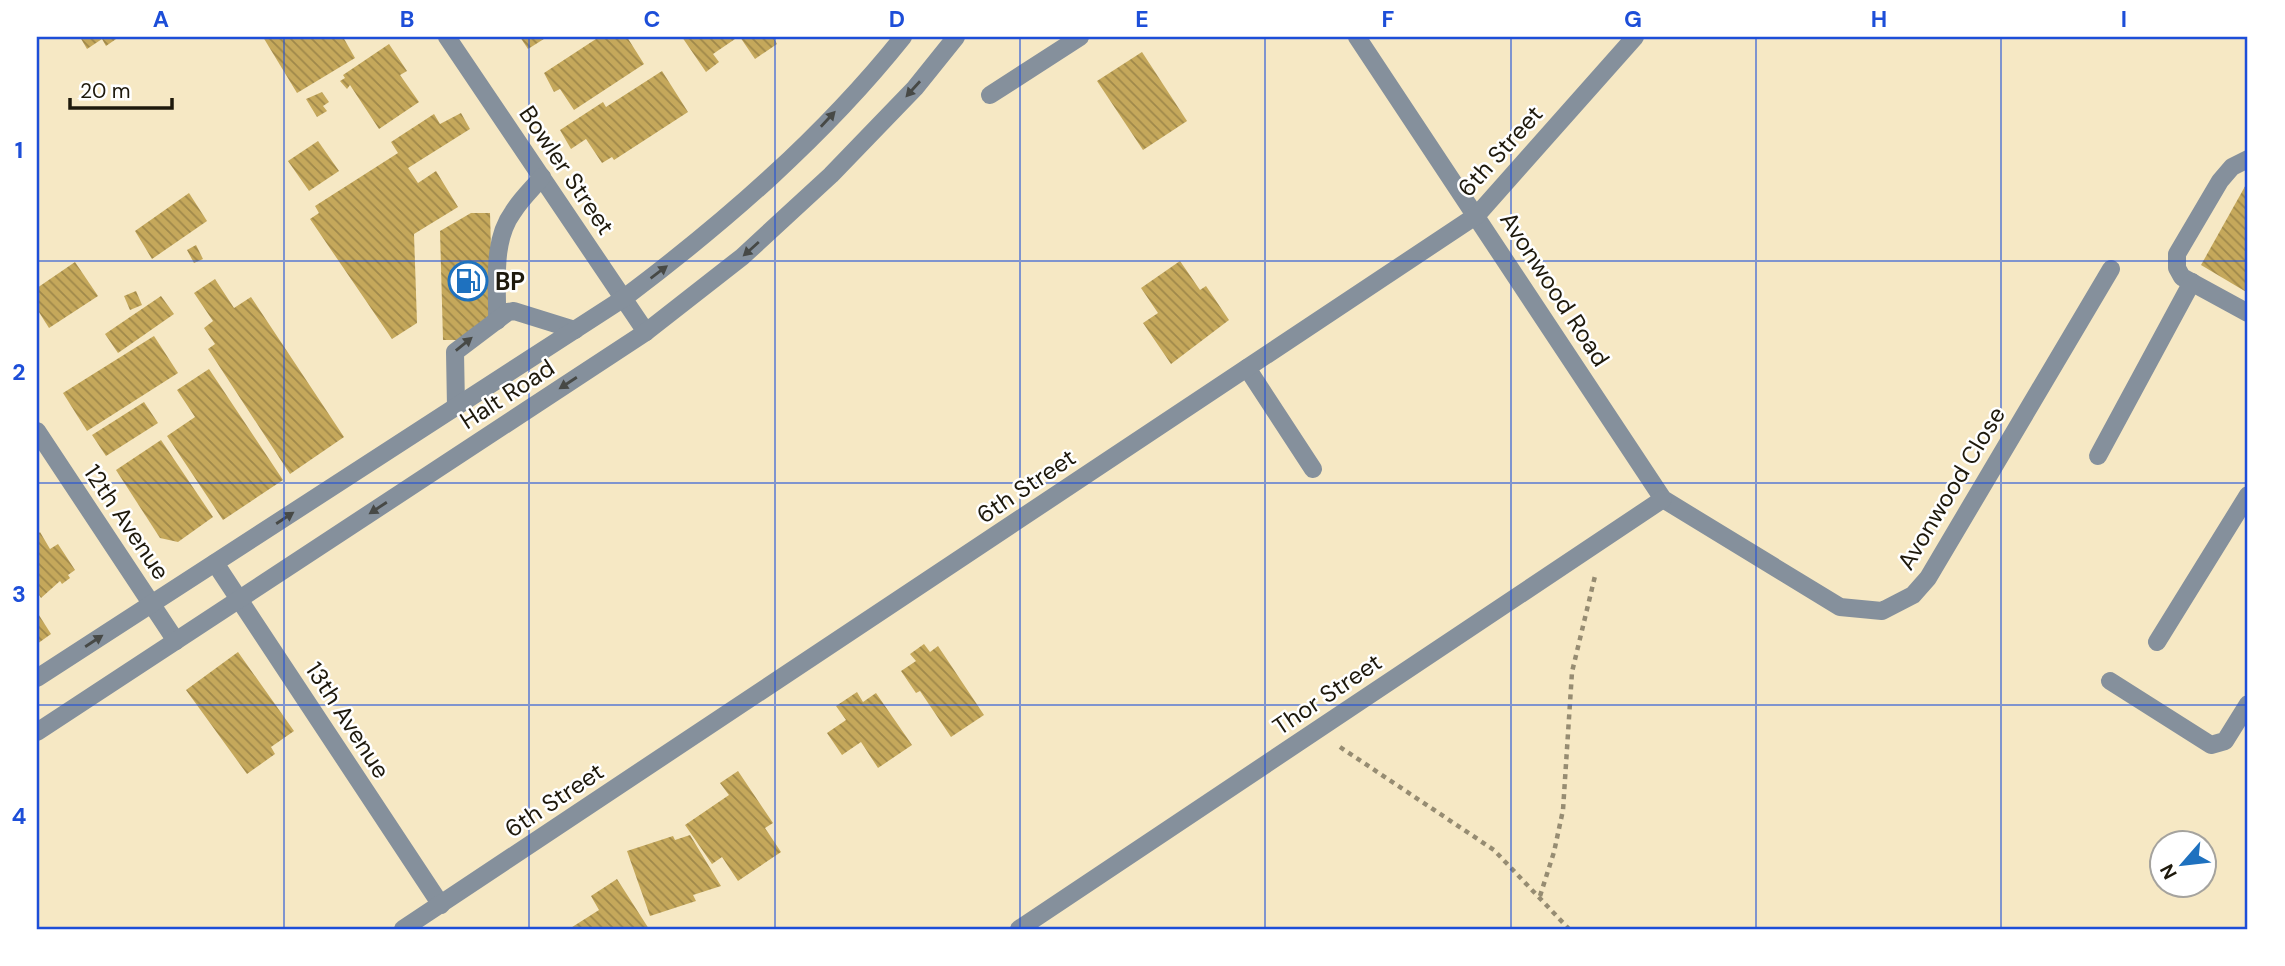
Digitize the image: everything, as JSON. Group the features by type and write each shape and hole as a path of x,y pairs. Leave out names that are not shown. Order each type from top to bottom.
{"street":[{"name":"Bowler Street","path":"447,37 646,332"},
{"name":"Halt Road","path":"37,678 624,298 692,247 795,155 903,37"},
{"name":"Halt Road","path":"37,732 646,332 742,257 831,176 915,88 956,37"},
{"path":"990,95 1080,37"},
{"name":"Avonwood Road","path":"1357,37 1663,499"},
{"name":"6th Street","path":"403,929 1477,215 1635,37"},
{"path":"2248,159 2232,167 2220,181 2177,254 2177,268 2182,277 2248,313"},
{"path":"497,321 498,252 502,233 512,213 542,177"},
{"name":"Avonwood Close","path":"1663,499 1840,607 1882,611 1897,605 1913,595 1928,578 2111,269"},
{"path":"2098,456 2192,282"},
{"path":"456,407 455,352 497,321 514,311 575,330"},
{"path":"1247,368 1313,469"},
{"name":"12th Avenue","path":"37,431 176,640"},
{"path":"2157,642 2248,495"},
{"name":"Thor Street","path":"1019,929 1663,499"},
{"name":"13th Avenue","path":"215,563 441,905"},
{"path":"2110,681 2211,745 2225,741 2248,704"}],"path":[{"path":"1540,896 1554,852 1563,810 1572,673 1599,565"},
{"path":"1333,743 1494,850 1569,929"}],"building":[{"path":"80,37 119,37 106,46 102,39 87,49"},
{"path":"263,37 343,37 355,58 297,93"},
{"path":"520,37 547,37 528,49"},
{"path":"599,37 627,37 644,64 574,110 560,89 554,92 544,73"},
{"path":"682,37 738,37 713,54 719,62 706,72"},
{"path":"740,37 773,37 777,44 755,59"},
{"path":"389,44 407,71 400,75 419,102 379,129 350,85 347,89 340,81 345,78 343,75"},
{"path":"1142,52 1187,121 1143,150 1097,81"},
{"path":"662,71 688,112 614,160 612,157 602,163 586,139 571,149 560,130 603,102 606,107"},
{"path":"322,92 329,102 323,106 327,111 317,117 306,99"},
{"path":"461,113 470,129 408,168 418,183 436,171 458,207 414,234 417,323 392,339 310,219 319,213 315,206 398,153 391,142 434,114 440,124"},
{"path":"318,141 339,171 309,191 288,161"},
{"path":"2248,181 2248,293 2201,265"},
{"path":"189,193 207,221 152,259 135,231"},
{"path":"471,213 490,213 493,322 463,340 443,340 440,231"},
{"path":"196,245 203,259 194,263 187,250"},
{"path":"1180,261 1200,290 1206,286 1229,320 1171,364 1143,323 1158,313 1141,288"},
{"path":"75,262 98,296 49,328 37,309 37,288"},
{"path":"215,279 234,308 251,297 344,437 290,474 208,349 215,344 204,328 213,321 194,293"},
{"path":"136,291 142,305 130,310 124,296"},
{"path":"161,296 174,314 118,353 105,334"},
{"path":"154,336 178,373 87,431 63,393"},
{"path":"209,369 283,480 223,520 167,436 195,417 177,390"},
{"path":"144,402 158,423 106,456 92,435"},
{"path":"161,440 213,517 178,542 160,538 116,470"},
{"path":"40,532 50,549 58,544 75,570 68,575 70,578 62,584 60,581 41,598 39,595 37,597 37,535"},
{"path":"37,612 51,634 37,644"},
{"path":"924,644 930,652 938,646 984,715 951,737 920,691 916,693 901,671 916,661 910,654"},
{"path":"238,652 294,731 271,747 275,754 247,774 186,690"},
{"path":"857,692 863,702 876,693 912,745 878,768 861,742 842,755 827,733 846,720 836,706"},
{"path":"738,771 773,823 765,828 781,852 738,881 722,857 712,864 685,825 729,795 720,783"},
{"path":"690,835 721,886 693,895 696,901 650,916 627,851 673,836 675,840"},
{"path":"617,879 649,929 569,929 599,910 591,896"}],"place":[{"name":"BP","path":"468,281"}]}
